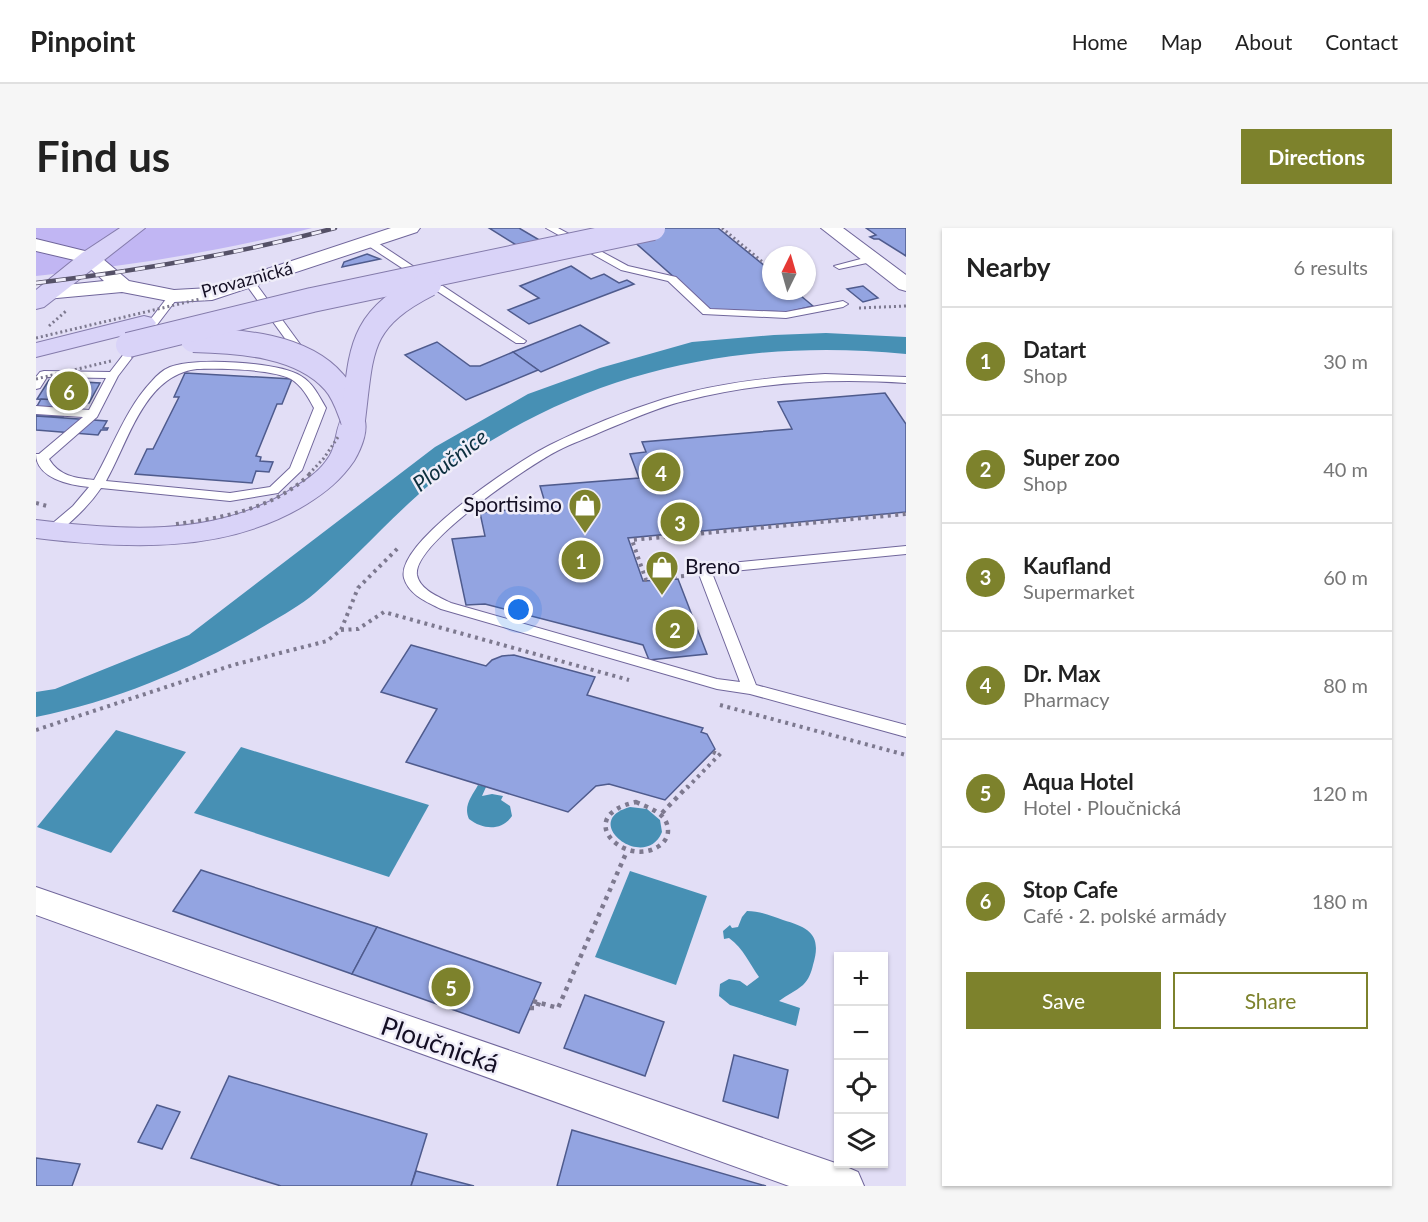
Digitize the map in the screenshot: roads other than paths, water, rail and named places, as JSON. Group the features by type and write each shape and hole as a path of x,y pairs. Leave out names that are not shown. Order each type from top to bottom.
{"main road":[{"path":"41,298 90,258 134,228"},
{"path":"36,350 304,286 578,228"},
{"path":"38,374 312,300 477,263 653,228"},
{"path":"346,427 361,354 372,325 398,300 477,263"},
{"path":"44,530 139,537 177,536 247,522 276,511 323,481 340,464 349,447 344,396 329,379 308,362 289,354 257,345 218,340 121,352"}],"street":[{"name":"Provaznická","path":"90,258 122,285 174,296 212,294 371,243 410,228"},
{"path":"831,228 906,285"},
{"path":"36,245 90,258"},
{"path":"41,298 122,285"},
{"name":"Ploučnická","path":"36,901 844,1186"}],"lane":[{"path":"551,228 625,268 672,279 707,312 786,315 843,304"},
{"path":"371,243 520,341"},
{"path":"839,266 872,259"},
{"path":"250,283 306,357 311,390"},
{"path":"44,530 75,512 99,483 150,389 167,373 202,364 281,371 300,378 311,390 320,408 296,470 274,490 230,497 99,483 70,481 50,471 39,458 93,414 113,375 174,296"},
{"path":"36,386 38,374 113,375"},
{"path":"906,380 873,376 761,383 689,396 652,406 553,448 511,474 437,531 414,556 410,572 418,591 446,606 717,684 750,689 906,731"},
{"path":"36,410 93,414"},
{"path":"750,689 704,569 906,550"}],"water":[{"name":"Ploučnice","path":"826,333 906,337 906,354 847,350 789,351 732,356 676,366 621,381 567,402 515,427 444,473 315,593 298,606 212,655 155,681 96,702 36,717 36,692 55,689 189,635 435,447 528,394 600,368 692,342"},
{"path":"116,730 186,752 111,853 37,827"},
{"path":"241,747 429,805 389,877 194,813"},
{"path":"478,785 486,787 482,796 492,794 503,796 501,800 510,806 512,816 508,821 498,826 486,827 469,819 468,805"},
{"path":"630,807 647,809 660,820 662,832 654,843 643,847 631,846 620,840 613,832 611,823 616,814"},
{"path":"630,871 707,896 676,985 595,957"},
{"path":"747,911 765,914 800,926 812,934 815,940 815,955 808,978 800,987 779,1001 800,1008 796,1026 730,1005 719,996 720,984 729,979 740,981 747,986 759,977 739,947 729,938 724,939 723,931 730,925 732,928 738,927"}],"railway":[{"path":"36,283 187,261 335,228"}],"place":[{"name":"Stop Cafe","path":"69,391"},
{"name":"Dr. Max","path":"661,472"},
{"name":"Kaufland","path":"680,522"},
{"name":"Sportisimo","path":"585,534"},
{"name":"Datart","path":"581,560"},
{"name":"Breno","path":"662,596"},
{"name":"Super zoo","path":"675,629"},
{"name":"Aqua Hotel","path":"451,987"}]}
